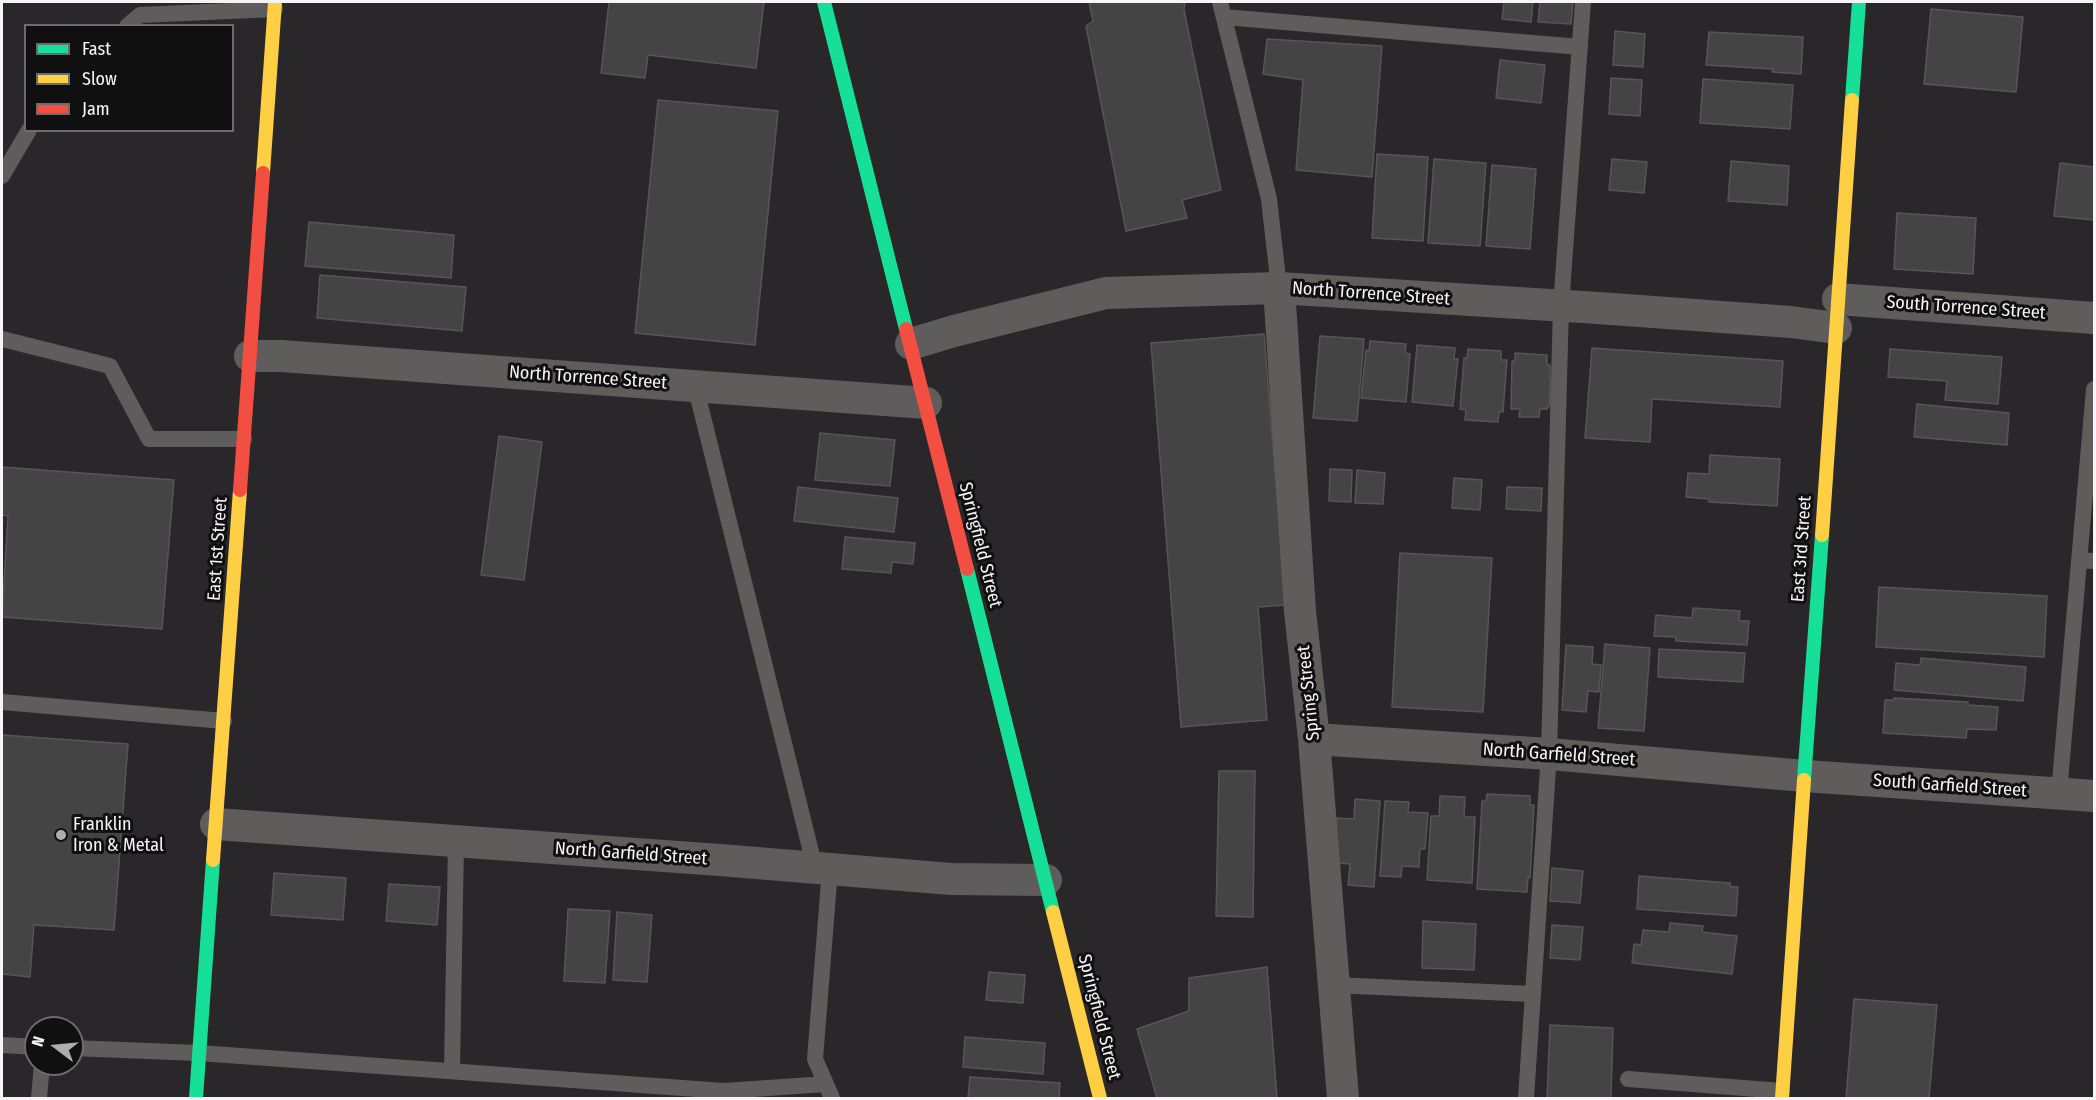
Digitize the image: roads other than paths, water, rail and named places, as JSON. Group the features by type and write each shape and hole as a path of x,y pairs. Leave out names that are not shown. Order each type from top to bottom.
{"main road":[{"name":"Springfield Street","path":"824,2 1100,1098"},
{"name":"East 3rd Street","path":"1782,1095 1858,2"},
{"name":"East 1st Street","path":"196,1098 275,5"}],"street":[{"name":"North Torrence Street","path":"911,344 954,331 1106,294 1279,288 1791,322 1837,313"},
{"name":"Spring Street","path":"1279,288 1300,611 1314,739 1343,1098"},
{"name":"South Torrence Street","path":"1837,313 2094,318"},
{"name":"North Torrence Street","path":"250,356 281,356 926,403"},
{"name":"North Garfield Street","path":"1314,739 1549,754 1804,776"},
{"name":"South Garfield Street","path":"1804,776 2094,796"},
{"name":"North Garfield Street","path":"216,824 951,879 1046,880"}],"lane":[{"path":"1526,1098 1549,754 1561,306 1583,2"},
{"path":"129,24 140,15 275,5"},
{"path":"1279,288 1269,199 1222,9 1580,47"},
{"path":"2,176 28,132"},
{"path":"2,339 110,366 149,439 244,439"},
{"path":"84,1048 199,1053 724,1091 829,1091 815,1059 822,868 695,386"},
{"path":"2059,793 2087,561 2094,388"},
{"path":"2,702 224,721"},
{"path":"452,1071 456,842"},
{"path":"1334,985 1532,994"},
{"path":"2,1045 24,1046"},
{"path":"39,1098 41,1076"},
{"path":"1628,1079 1782,1095"}],"place":[{"name":"Franklin Iron & Metal","path":"61,835"}]}
